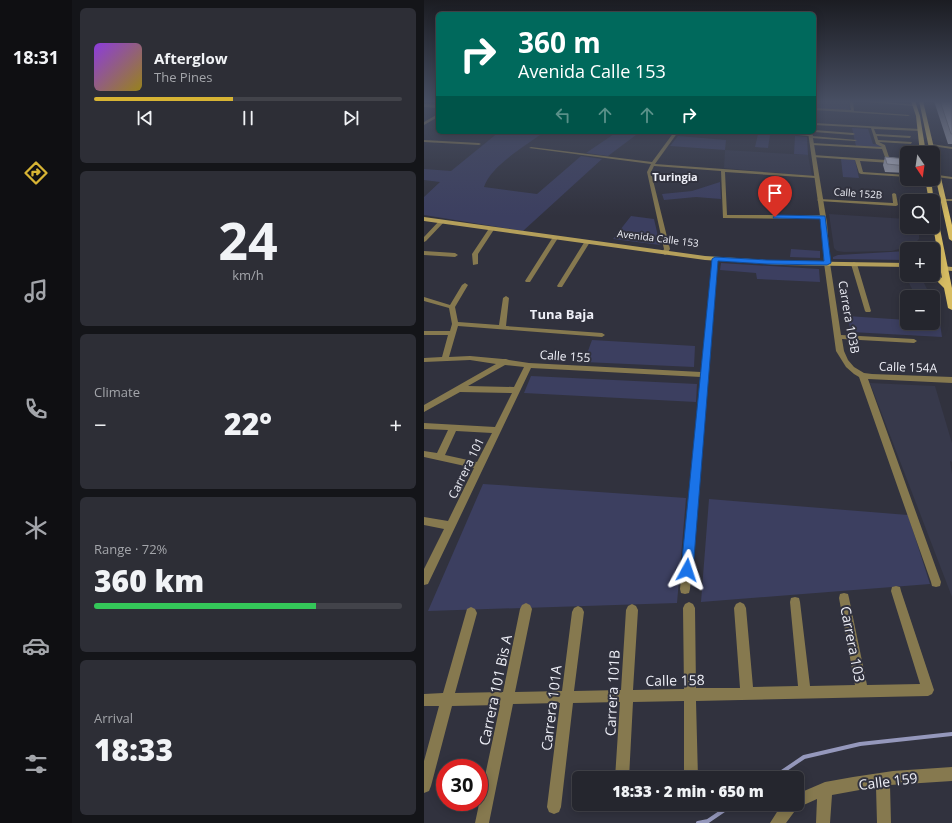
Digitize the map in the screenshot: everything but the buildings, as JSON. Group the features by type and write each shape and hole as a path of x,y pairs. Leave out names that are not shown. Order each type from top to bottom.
{"main road":[{"path":"940,184 952,239"},
{"name":"Avenida Calle 153","path":"424,219 587,242 666,251 763,258 782,263"},
{"name":"Avenida Calle 153","path":"532,234 558,234 715,259 782,263 900,265"},
{"path":"937,234 952,308"},
{"path":"940,268 952,269"},
{"path":"940,280 948,287"}],"street":[{"path":"666,251 656,200 649,175 653,164 671,139"},
{"name":"Carrera 103B","path":"812,139 819,200 823,220 827,263 838,337 843,360 848,367 863,376"},
{"path":"851,139 855,140"},
{"path":"424,141 479,144"},
{"path":"877,141 911,143"},
{"path":"877,141 878,144 883,145 888,161"},
{"path":"812,144 884,148"},
{"path":"837,145 840,158"},
{"path":"531,148 653,164 816,177"},
{"path":"940,148 952,149"},
{"path":"814,156 900,162"},
{"path":"857,159 860,173 900,175"},
{"path":"877,160 881,174"},
{"path":"723,170 725,217 823,220"},
{"path":"940,176 952,178"},
{"name":"Calle 152B","path":"819,200 858,200 896,205 894,194"},
{"path":"944,200 952,200"},
{"path":"424,240 442,221"},
{"path":"474,264 475,254 492,228"},
{"path":"528,281 555,238"},
{"path":"560,286 587,242"},
{"path":"424,253 455,255"},
{"path":"685,588 715,259"},
{"path":"854,264 868,311"},
{"path":"445,358 455,324 452,307 465,285"},
{"path":"424,298 452,307"},
{"path":"502,328 506,298"},
{"path":"455,324 602,335"},
{"path":"424,333 453,333"},
{"path":"838,337 914,341"},
{"name":"Calle 155","path":"424,360 445,358 506,361 529,365 704,375"},
{"path":"424,409 506,361"},
{"name":"Carrera 101","path":"425,577 529,365"},
{"path":"863,376 936,582"},
{"name":"Calle 154A","path":"863,376 952,380"},
{"path":"458,389 516,390"},
{"path":"424,426 497,430"},
{"path":"440,456 453,428"},
{"path":"424,454 440,456 479,466"},
{"path":"424,521 451,526"},
{"name":"Calle 158","path":"424,700 928,690 896,591"},
{"name":"Carrera 103","path":"844,598 862,691"},
{"path":"795,602 805,692"},
{"path":"689,608 691,771"},
{"path":"740,608 747,693"},
{"name":"Carrera 101 Bis A","path":"482,823 509,698 526,609"},
{"name":"Carrera 101B","path":"622,771 632,610"},
{"name":"Carrera 101A","path":"554,807 578,612"},
{"path":"424,786 471,613"},
{"name":"Calle 159","path":"804,799 825,789 883,780 952,774"},
{"path":"883,780 884,823"},
{"path":"822,823 825,789"},
{"path":"777,823 785,811"}],"shaded area":[{"path":"490,139 534,139 501,164 488,179 484,187 537,194 581,156 602,159 523,231 424,215 424,197 440,182 424,180 424,169 451,171"},
{"path":"606,139 630,139 608,156 586,153"},
{"path":"675,139 726,140 725,150 670,146"},
{"path":"757,139 769,139 768,148 755,147"},
{"path":"795,139 807,139 808,155 794,154"},
{"path":"855,139 871,139 873,144 883,145 884,148 856,146"},
{"path":"725,150 808,155 812,176 724,168"},
{"path":"841,159 855,160 859,178 843,177"},
{"path":"720,182 721,199 696,197 664,200 662,194 692,191"},
{"path":"829,214 900,219 900,234 919,234 919,239 916,242 900,242 900,249 892,251 844,252 837,251 834,248"},
{"path":"631,216 654,219 660,245 613,239"},
{"path":"791,249 820,251 820,258 790,257"},
{"path":"900,251 900,260 833,259 833,257 838,255"},
{"path":"721,263 819,269 820,282 757,279 756,273 720,270"},
{"path":"908,282 924,282 928,290 912,290"},
{"path":"847,316 900,320 900,330 940,330 940,323 942,337 851,332"},
{"path":"592,340 695,346 694,367 584,362"},
{"path":"531,376 697,384 696,402 524,393"},
{"path":"870,383 935,386 952,443 952,462 950,461 952,474 952,597"},
{"path":"483,484 686,498 677,603 428,611"},
{"path":"709,499 908,515 930,584 701,602"}],"waterway":[{"path":"783,771 804,757 860,744 952,734"},
{"path":"698,823 708,821 723,811"}],"district":[{"name":"Turingia","path":"675,176"},
{"name":"Tuna Baja","path":"562,314"}],"route":[{"path":"687,570 715,259 782,263 827,263 823,217 775,217"}]}
